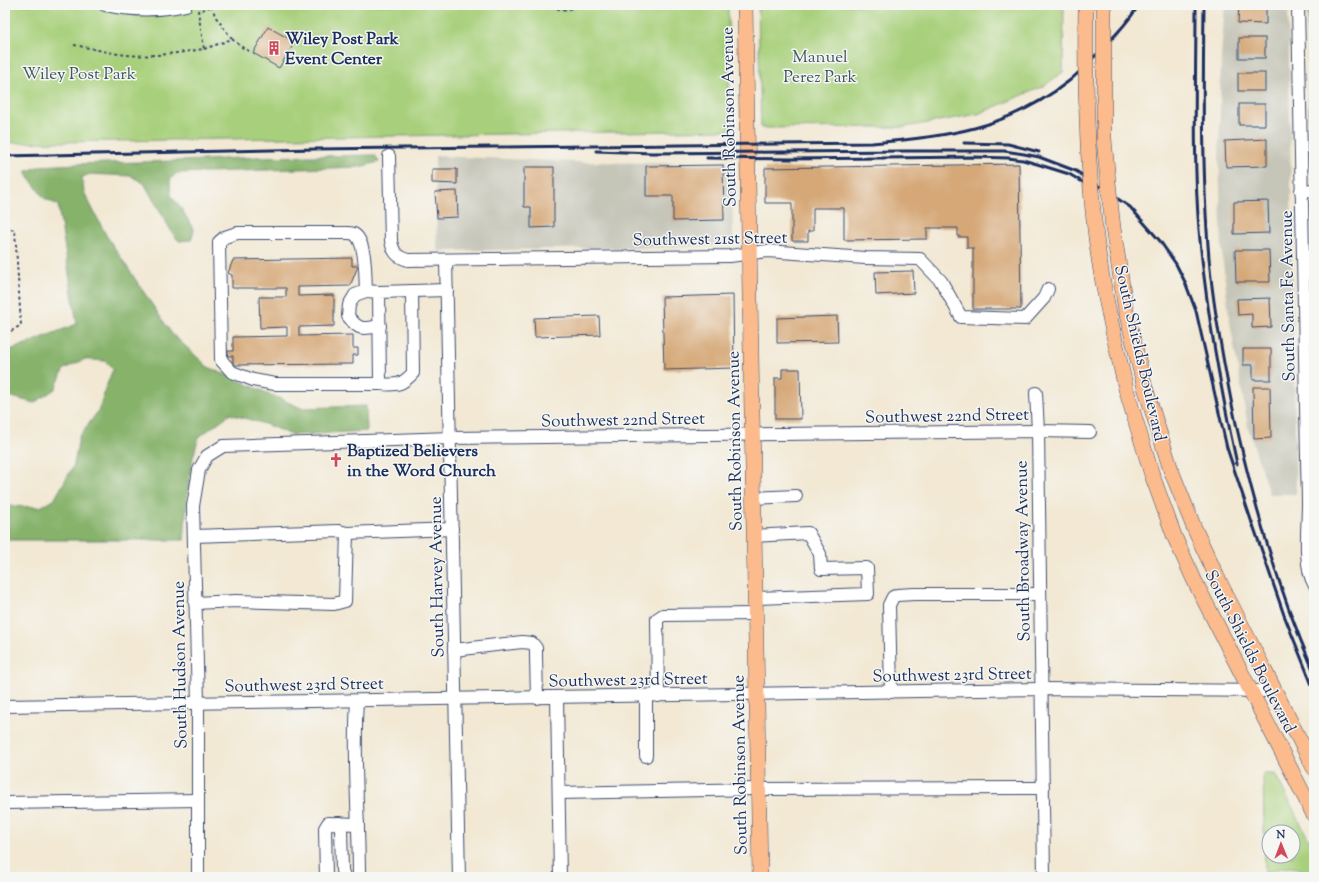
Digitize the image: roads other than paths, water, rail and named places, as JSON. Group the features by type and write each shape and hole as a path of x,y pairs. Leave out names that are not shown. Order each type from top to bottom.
{"main road":[{"name":"South Robinson Avenue","path":"745,5 760,877"},
{"name":"South Shields Boulevard","path":"1086,5 1088,154 1095,229 1109,315 1126,389 1152,475 1175,538 1196,584 1314,815"},
{"name":"South Shields Boulevard","path":"1104,5 1104,139 1108,182 1113,228 1126,311 1144,384 1171,470 1196,530 1217,577 1314,768"}],"street":[{"path":"105,5 142,10 172,8 186,5"},
{"name":"South Santa Fe Avenue","path":"1298,5 1301,191 1305,288 1308,498 1307,556 1309,573 1314,584"},
{"path":"389,156 390,235 394,251 399,257 408,260 446,260"},
{"path":"1301,191 1314,190"},
{"path":"366,292 364,258 360,241 354,234 237,233 225,237 219,242 221,360 232,372 253,380 274,384 397,385 406,382 413,373 412,291"},
{"name":"Southwest 21st Street","path":"446,260 730,256 767,251 865,258 920,259 941,281 960,317 1025,319 1044,298 1048,289"},
{"name":"South Harvey Avenue","path":"446,260 451,438 459,877"},
{"path":"380,326 363,328 354,324 348,316 349,305 355,295 366,292 447,290"},
{"path":"379,292 380,384"},
{"name":"South Broadway Avenue","path":"1036,393 1038,431 1044,877"},
{"name":"Southwest 22nd Street","path":"207,456 223,446 451,438 1038,431 1090,432"},
{"name":"South Hudson Avenue","path":"198,877 198,703 193,506 199,470 207,456"},
{"path":"754,498 796,496"},
{"path":"194,536 452,529"},
{"path":"195,603 236,601 334,604 345,600 347,533"},
{"path":"754,536 808,533 820,554 821,569 867,568 868,594 755,598"},
{"path":"891,692 889,605 893,597 914,594 1040,594"},
{"path":"646,756 652,696 656,619 663,615 756,614"},
{"path":"454,650 522,642 532,643 536,648 537,698"},
{"name":"Southwest 23rd Street","path":"5,706 1041,689 1275,692"},
{"path":"557,697 560,877"},
{"path":"357,700 355,756 359,877"},
{"path":"559,793 758,789 1043,788"},
{"path":"5,802 198,800"},
{"path":"326,877 325,828 328,823 358,824"},
{"path":"339,823 341,827 342,870 344,877"}],"railway":[{"path":"5,156 316,149 872,143 925,138 975,128 999,120 1023,110 1046,97 1069,81 1081,70 1118,33 1139,5"},
{"path":"1196,5 1195,146 1199,230 1214,347 1237,464"},
{"path":"1204,5 1203,100 1205,195 1211,276 1218,330 1238,435 1265,538 1300,639 1314,672"},
{"path":"964,143 1008,144 1039,152"},
{"path":"596,151 652,153 1004,151 1039,157 1076,171 1130,207 1160,241 1176,264 1185,282 1196,311 1227,448 1253,526"},
{"path":"707,158 1008,158 1023,160 1069,174 1086,184"},
{"path":"1252,522 1284,615 1314,690"}],"place":[{"name":"Wiley Post Park Event Center","path":"274,48"},
{"name":"Baptized Believers in the Word Church","path":"336,460"}],"park label":[{"name":"Manuel Perez Park","path":"820,66"},
{"name":"Wiley Post Park","path":"79,73"}]}
